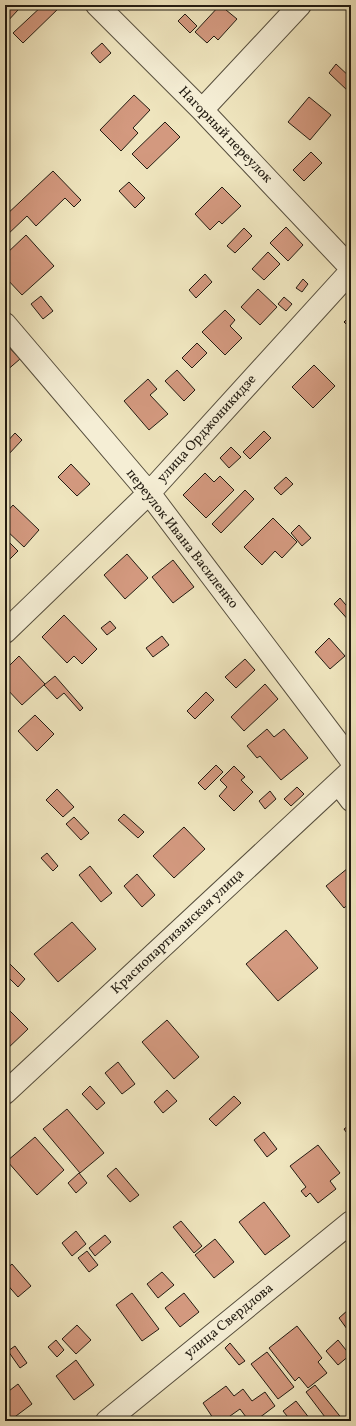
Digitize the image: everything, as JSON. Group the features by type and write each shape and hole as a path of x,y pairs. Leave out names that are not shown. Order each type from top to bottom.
{"street":[{"name":"Нагорный переулок","path":"97,5 202,110 351,269"},
{"path":"202,110 300,5"},
{"name":"улица Орджоникидзе","path":"5,632 149,493 351,269"},
{"name":"переулок Ивана Василенко","path":"5,324 149,493 351,760"},
{"name":"Краснопартизанская улица","path":"5,1093 347,785"},
{"name":"улица Свердлова","path":"107,1421 351,1222"}],"building":[{"path":"5,5 13,5 18,10 5,24"},
{"path":"43,5 62,5 23,43 13,33"},
{"path":"220,5 237,19 218,40 214,36 207,43 195,32"},
{"path":"185,14 197,26 190,33 178,21"},
{"path":"102,43 111,53 100,63 91,53"},
{"path":"336,64 351,78 351,90 349,92 329,73"},
{"path":"134,95 150,110 133,128 138,133 121,151 100,130"},
{"path":"309,97 331,115 310,140 288,122"},
{"path":"165,122 180,137 147,169 132,154"},
{"path":"311,152 322,163 304,181 293,170"},
{"path":"53,171 81,200 74,207 65,198 36,226 27,216 5,237 5,216"},
{"path":"129,182 145,198 135,208 119,191"},
{"path":"222,187 241,206 222,224 219,221 210,230 195,214"},
{"path":"286,227 303,245 288,261 270,243"},
{"path":"244,228 252,236 235,253 227,246"},
{"path":"26,235 54,266 22,295 5,277 5,255"},
{"path":"268,252 280,264 264,280 252,269"},
{"path":"205,274 212,282 196,298 189,290"},
{"path":"303,279 308,284 302,292 296,288"},
{"path":"258,289 277,307 260,325 241,307"},
{"path":"41,296 53,311 43,319 31,304"},
{"path":"284,297 292,304 286,311 278,304"},
{"path":"225,310 235,320 230,326 242,338 225,355 202,332"},
{"path":"351,315 351,329 344,322"},
{"path":"5,343 20,359 5,372"},
{"path":"197,343 207,353 192,368 182,358"},
{"path":"314,365 335,386 313,408 292,387"},
{"path":"177,370 195,390 184,401 165,381"},
{"path":"148,379 157,389 150,395 168,414 149,430 124,401"},
{"path":"264,431 271,438 250,459 243,452"},
{"path":"15,433 22,440 7,456 5,454 5,444"},
{"path":"231,447 241,457 229,468 220,458"},
{"path":"71,464 90,484 77,496 58,477"},
{"path":"205,473 214,482 220,476 234,490 206,518 183,495"},
{"path":"286,477 293,484 281,495 274,488"},
{"path":"245,490 254,499 221,533 212,524"},
{"path":"13,505 39,530 24,547 5,529 5,514"},
{"path":"273,518 297,542 282,558 275,551 262,565 244,547"},
{"path":"299,525 311,538 302,546 291,533"},
{"path":"5,538 18,551 5,564"},
{"path":"127,554 148,578 125,599 104,575"},
{"path":"173,560 194,587 173,603 152,577"},
{"path":"340,598 351,611 351,623 334,604"},
{"path":"64,615 97,649 82,664 74,656 67,663 42,637"},
{"path":"110,621 116,628 107,635 101,628"},
{"path":"162,636 169,645 153,657 146,648"},
{"path":"329,638 345,656 330,669 315,652"},
{"path":"19,656 45,684 22,705 5,687 5,670"},
{"path":"245,659 255,670 236,688 225,677"},
{"path":"55,676 83,708 80,711 64,693 57,699 44,685"},
{"path":"265,684 278,699 244,731 231,717"},
{"path":"206,692 214,700 195,719 187,711"},
{"path":"35,715 54,734 37,751 18,731"},
{"path":"267,729 274,737 284,729 308,758 281,780 260,756 257,758 247,746"},
{"path":"216,765 223,772 205,790 198,783"},
{"path":"234,766 245,777 241,780 253,792 234,811 219,796 227,787 220,780"},
{"path":"297,787 304,794 291,806 284,799"},
{"path":"57,789 74,807 63,817 46,800"},
{"path":"270,791 276,799 265,809 259,801"},
{"path":"124,814 144,832 138,838 118,820"},
{"path":"74,817 89,833 81,840 66,824"},
{"path":"184,827 205,849 174,878 153,856"},
{"path":"47,853 58,866 53,871 41,858"},
{"path":"90,866 112,893 101,902 79,875"},
{"path":"348,868 351,872 351,902 344,908 326,886"},
{"path":"137,874 155,895 142,907 124,886"},
{"path":"72,922 96,949 58,982 34,954"},
{"path":"286,930 318,968 278,1001 246,964"},
{"path":"8,962 25,979 18,987 5,974 5,965"},
{"path":"5,1006 28,1029 5,1051"},
{"path":"167,1020 199,1057 174,1079 142,1042"},
{"path":"118,1062 135,1084 122,1094 105,1073"},
{"path":"90,1086 105,1103 97,1110 82,1094"},
{"path":"167,1090 177,1101 163,1113 154,1102"},
{"path":"234,1096 241,1103 216,1126 209,1119"},
{"path":"67,1109 104,1153 80,1173 43,1129"},
{"path":"351,1124 351,1139 344,1129"},
{"path":"264,1132 277,1149 267,1157 254,1140"},
{"path":"35,1137 64,1170 37,1195 7,1161"},
{"path":"318,1145 340,1173 330,1181 336,1189 318,1203 310,1193 306,1197 301,1191 306,1187 290,1166"},
{"path":"116,1168 139,1195 130,1202 107,1176"},
{"path":"79,1173 87,1183 76,1193 68,1183"},
{"path":"264,1202 290,1236 265,1255 239,1222"},
{"path":"181,1221 202,1246 194,1253 173,1227"},
{"path":"76,1231 86,1244 72,1256 62,1243"},
{"path":"105,1235 111,1242 95,1256 89,1248"},
{"path":"215,1239 234,1262 214,1278 195,1255"},
{"path":"87,1251 98,1265 89,1272 78,1258"},
{"path":"12,1264 31,1286 18,1297 5,1282 5,1270"},
{"path":"162,1272 174,1285 158,1298 147,1284"},
{"path":"132,1293 159,1329 142,1341 116,1305"},
{"path":"184,1293 199,1312 180,1327 165,1308"},
{"path":"348,1310 351,1314 351,1326 347,1329 339,1318"},
{"path":"77,1325 91,1340 76,1354 62,1339"},
{"path":"297,1326 322,1358 318,1362 327,1373 308,1388 299,1377 295,1381 269,1348"},
{"path":"56,1340 64,1350 57,1357 48,1347"},
{"path":"338,1340 350,1355 338,1365 326,1351"},
{"path":"230,1343 245,1361 239,1365 225,1348"},
{"path":"15,1346 27,1363 20,1368 8,1351"},
{"path":"267,1352 294,1387 278,1399 251,1364"},
{"path":"76,1360 94,1385 74,1400 56,1376"},
{"path":"18,1384 32,1404 12,1419 5,1411 5,1394"},
{"path":"315,1385 343,1420 342,1421 328,1421 306,1392"},
{"path":"226,1386 234,1396 243,1389 252,1401 265,1392 275,1406 255,1421 249,1421 240,1409 223,1421 215,1421 203,1403"},
{"path":"296,1401 310,1419 308,1421 291,1421 283,1411"}]}
